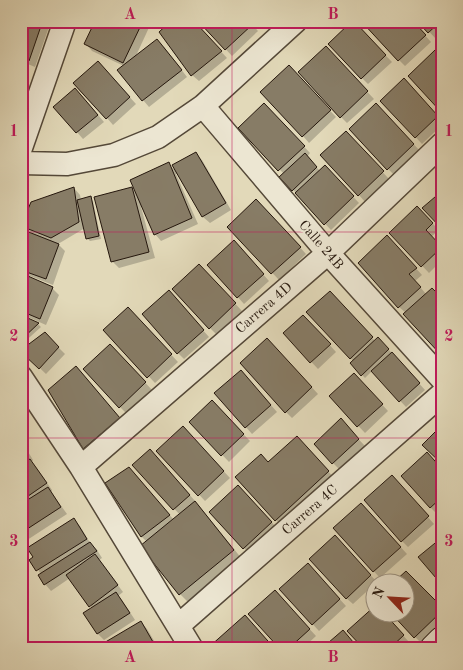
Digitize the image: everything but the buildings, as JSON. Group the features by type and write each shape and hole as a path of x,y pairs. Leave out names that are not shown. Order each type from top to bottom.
{"street":[{"path":"21,148 64,21"},
{"path":"21,163 67,164 114,155 158,137 203,106 296,21"},
{"name":"Calle 24B","path":"203,106 328,254 442,380"},
{"name":"Carrera 4D","path":"82,467 328,254 442,144"},
{"path":"21,377 82,467 192,649"},
{"name":"Carrera 4C","path":"178,626 442,394"},
{"path":"434,649 442,641"}]}
